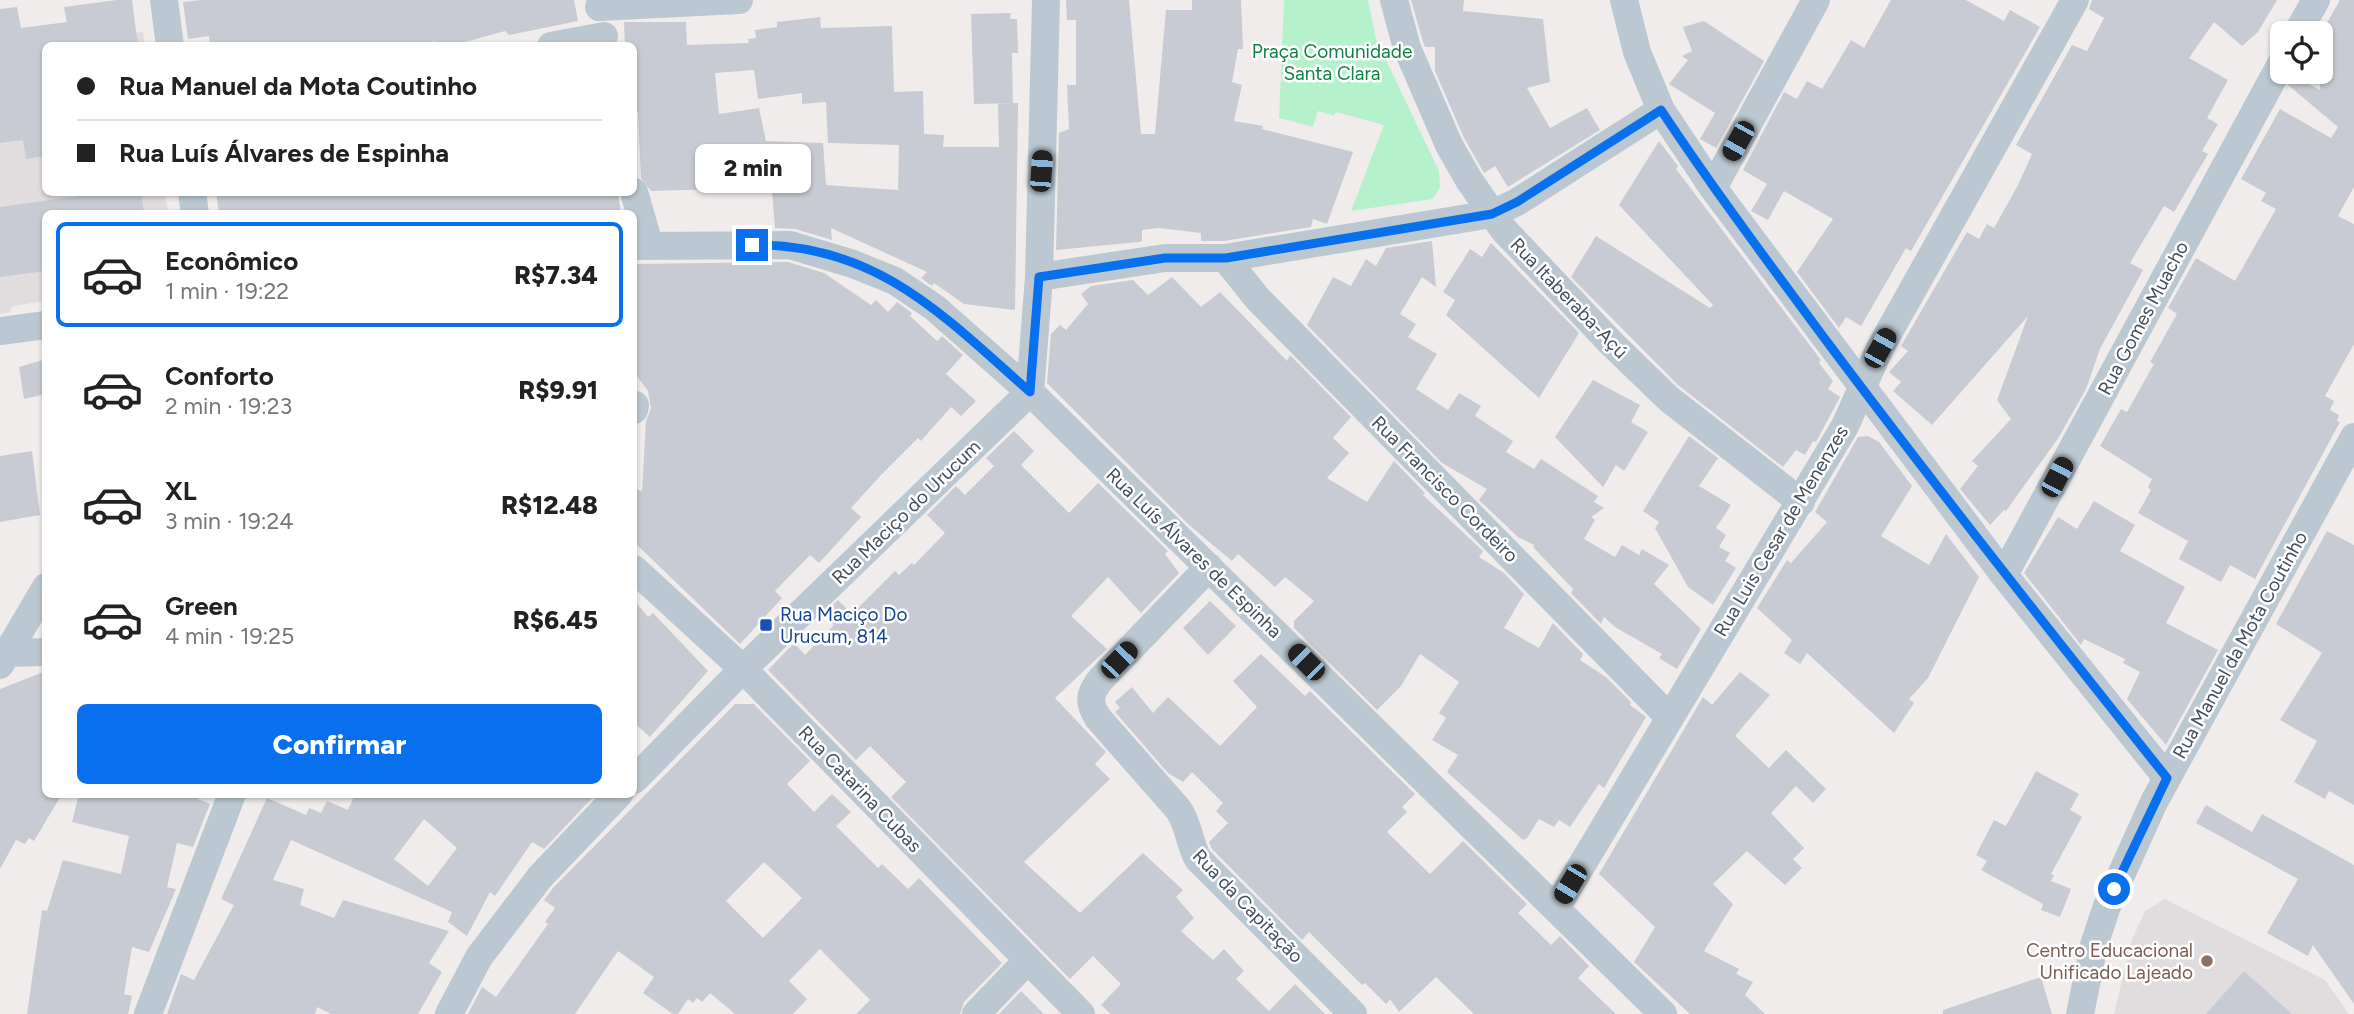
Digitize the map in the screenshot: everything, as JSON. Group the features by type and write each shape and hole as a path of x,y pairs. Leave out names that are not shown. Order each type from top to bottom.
{"street":[{"path":"164,0 169,42"},
{"path":"605,41 599,3 739,0"},
{"path":"1030,392 1039,277 1046,0"},
{"name":"Rua Itaberaba-Açú","path":"1394,0 1407,48 1449,145 1492,214 1550,281 1669,399 1801,502"},
{"path":"1624,0 1637,52 1661,110 1713,188 2004,575 2167,778"},
{"path":"1713,188 1816,0"},
{"name":"Rua Luis Cesar de Menenzes","path":"1556,908 1801,502 1863,389 1880,348 2075,0"},
{"path":"2304,21 2316,0"},
{"name":"Rua Gomes Muacho","path":"2004,575 2270,84"},
{"path":"1039,277 1165,258 1226,258 1492,214 1517,202 1661,110"},
{"path":"637,215 641,245"},
{"name":"Rua Luís Álvares de Espinha","path":"641,245 790,244 895,281 935,308 1030,392 1663,1014"},
{"name":"Rua Francisco Cordeiro","path":"1226,258 1258,298 1669,717"},
{"path":"0,331 42,326"},
{"name":"Rua Maciço do Urucum","path":"637,777 743,669 1030,392"},
{"name":"Rua Manuel da Mota Coutinho","path":"2080,1014 2094,944 2107,906 2167,778 2354,437"},
{"name":"Rua da Capitação","path":"1209,567 1101,679 1092,690 1090,705 1098,718 1184,817 1191,846 1199,859 1353,1014"},
{"name":"Rua Catarina Cubas","path":"637,572 743,669 1081,1014"},
{"path":"4,659 42,594"},
{"path":"4,659 42,653"},
{"path":"148,1014 230,798"},
{"path":"449,1014 479,957 540,877 615,798"},
{"path":"976,1014 1027,961"}],"shaded area":[{"path":"143,32 145,42 54,42"},
{"path":"42,43 42,196 165,196 168,210 42,210 42,301 13,306 10,312 0,314 0,48"},
{"name":"Centro Educacional Unificado Lajeado","path":"2165,899 2325,980 2349,1014 2114,1014 2131,942 2145,911"}],"green space":[{"name":"Praça Comunidade Santa Clara","path":"1284,0 1368,0 1376,39 1439,171 1440,187 1433,199 1351,211 1384,125 1336,112 1334,116 1318,111 1313,127 1279,118"}],"building":[{"path":"132,0 137,42 42,42 42,157 26,159 23,140 0,143 0,9 17,7 21,28 67,22 64,7"},
{"path":"574,0 578,21 509,35 505,31 465,42 210,42 209,36 188,39 183,2"},
{"path":"1066,0 1129,0 1141,134 1155,134 1166,10 1192,10 1192,0 1241,0 1243,49 1238,49 1232,82 1242,85 1234,121 1263,126 1262,129 1353,152 1327,224 1313,219 1311,227 1224,241 1201,241 1201,233 1159,228 1142,230 1142,241 1138,242 1056,250 1059,133 1069,129 1067,85 1076,85 1076,20 1067,20"},
{"path":"1411,0 1464,0 1463,11 1543,19 1550,82 1527,88 1550,128 1587,108 1600,130 1508,187 1495,166 1484,173 1464,138 1435,71 1435,47 1425,47"},
{"path":"1891,0 1966,0 2004,21 2010,10 2040,27 1911,251 1906,248 1861,326 1846,317 1839,328 1797,272 1833,219 1784,191 1768,220 1751,211 1767,184 1743,170 1784,92 1797,99 1807,81 1822,89 1851,40 1864,48"},
{"path":"2092,0 2277,0 2258,32 2242,46 2214,22 2189,58 2228,80 2207,118 2218,124 2202,151 2208,154 2174,212 2164,206 2130,263 2143,270 2100,349 2086,389 2059,437 2006,511 1990,525 1960,489 1978,466 1972,461 2011,419 1997,400 2028,316 1932,425 1893,391 1901,382 1889,372 1908,351 1901,346 1967,232 1979,239 1987,224 1994,228 2018,185 2032,154 2016,145 2072,45 2087,51 2104,18 2089,9"},
{"path":"2340,0 2354,0 2354,187 2338,216 2354,224 2354,344 2325,396 2334,401 2330,410 2339,415 2337,421 2340,422 2255,579 2230,565 2221,582 2179,559 2188,541 2138,513 2151,490 2148,487 2152,479 2100,446 2121,409 2127,412 2154,364 2150,362 2177,314 2168,308 2196,258 2235,281 2276,209 2261,201 2266,193 2241,179 2280,109 2331,138 2338,127 2288,85 2308,84 2320,90 2320,84 2333,84 2333,21 2328,21"},
{"path":"1011,13 1010,19 1017,19 1018,53 1012,53 1013,103 974,104 971,14"},
{"path":"820,17 821,28 892,26 894,92 923,91 924,134 944,135 943,147 999,147 998,103 1018,103 1015,310 964,304 934,283 932,286 921,278 927,272 831,228 832,240 795,229 775,228 771,178 763,178 758,149 720,151 721,189 651,191 641,178 637,42 625,42 624,22 686,22 687,45 749,43 748,39 756,38 755,30 777,27 777,22","holes":["754,70 758,99 802,93 802,104 826,102 828,143 899,145 898,190 826,185 823,143 766,141 759,108 719,114 715,73"]},
{"path":"1704,21 1764,61 1716,148 1700,139 1715,113 1669,84 1688,60 1682,56 1692,51 1683,27"},
{"path":"1659,141 1678,166 1676,169 1821,360 1819,363 1833,381 1828,389 1840,397 1816,442 1813,441 1805,455 1796,450 1783,467 1678,385 1571,277 1596,236 1710,308 1713,305 1619,205"},
{"path":"79,196 142,196 143,210 42,210 42,272 0,277 0,207"},
{"path":"217,196 619,196 620,210 218,210"},
{"path":"1432,241 1436,287 1422,277 1400,314 1416,324 1408,337 1437,354 1416,389 1448,410 1459,393 1481,406 1475,416 1513,441 1506,452 1534,469 1541,459 1598,496 1594,502 1604,508 1591,517 1595,520 1584,539 1615,557 1622,545 1639,555 1642,549 1669,565 1654,584 1701,629 1677,669 1659,658 1662,654 1615,627 1604,617 1601,624 1571,593 1573,589 1534,545 1518,537 1479,500 1487,489 1442,463 1307,325 1333,277 1351,286 1366,259 1376,266 1386,248"},
{"path":"1491,243 1579,333 1539,398 1446,315 1455,300 1443,292 1470,249 1482,257"},
{"path":"788,262 824,273 871,305 876,300 888,312 897,302 912,313 910,316 937,341 942,336 963,355 946,374 976,401 961,416 951,407 921,441 918,438 881,475 851,508 861,517 819,563 810,555 775,591 782,598 740,644 637,545 637,490 642,491 646,421 651,408 648,391 637,376 637,264"},
{"path":"1172,277 1201,307 1220,292 1287,361 1290,355 1351,417 1333,438 1349,453 1327,478 1367,502 1394,461 1425,493 1423,495 1483,551 1479,557 1504,573 1524,594 1504,628 1539,648 1553,623 1583,654 1580,660 1606,677 1631,702 1630,705 1646,717 1604,788 1599,784 1570,827 1559,820 1554,827 1539,819 1523,840 1447,772 1458,755 1432,740 1446,718 1439,713 1459,682 1420,654 1401,686 1377,710 1294,628 1294,621 1314,601 1285,577 1275,587 1238,554 1232,561 1189,525 1047,383 1051,334 1060,325 1066,330 1088,304 1081,294 1091,286 1133,280 1148,295"},
{"path":"42,360 42,395 24,399 19,367"},
{"path":"1593,380 1640,405 1631,422 1648,432 1624,471 1616,465 1603,487 1555,437"},
{"path":"1014,431 1034,451 1021,465 1069,513 1098,483 1168,551 1165,554 1179,573 1141,613 1108,577 1071,616 1107,649 1055,698 1106,752 1095,764 1110,779 1024,862 1080,913 1143,853 1183,890 1176,897 1194,918 1181,931 1213,960 1224,949 1244,971 1236,979 1269,1011 1295,984 1325,1014 1111,1014 1101,1005 1121,984 1093,956 1070,979 891,797 906,782 870,746 856,760 768,670 794,643 805,655 834,625 823,614 838,600 852,614 895,571 899,575 912,563 914,565 945,533 927,515 956,486 965,495 994,466 986,458"},
{"path":"1689,436 1718,458 1699,486 1731,505 1716,528 1726,535 1719,547 1730,553 1725,561 1736,568 1713,605 1688,587 1655,528 1659,522 1643,511"},
{"path":"1868,436 1879,442 1912,486 1881,536 1929,565 1946,534 1979,577 1928,678 1909,699 1914,703 1894,733 1807,653 1800,664 1784,653 1792,640 1757,608 1787,560 1791,563 1827,522 1815,512 1858,437"},
{"path":"32,451 40,515 0,522 0,456"},
{"path":"2094,501 2135,525 2120,551 2185,587 2166,623 2218,650 2166,745 2127,699 2140,672 2123,663 2125,659 2084,639 2081,645 2024,573 2058,517 2077,529"},
{"path":"2327,531 2354,545 2354,805 2329,791 2325,799 2294,782 2317,741 2280,720 2322,653 2276,624"},
{"path":"1210,601 1236,626 1208,655 1183,628"},
{"path":"637,604 648,617 653,613 708,671 650,737 637,726"},
{"path":"1261,654 1305,696 1310,691 1415,794 1402,807 1407,812 1387,832 1430,874 1463,841 1527,904 1518,913 1551,945 1560,936 1589,966 1578,978 1616,1014 1474,1014 1436,977 1399,1012 1390,999 1386,1004 1365,983 1362,985 1309,932 1302,940 1212,849 1209,842 1228,823 1216,811 1223,803 1192,772 1183,782 1168,773 1115,712 1120,708 1115,702 1132,687 1153,713 1168,697 1220,746 1257,707 1233,681"},
{"path":"1740,672 1770,695 1735,736 1769,768 1786,750 1826,789 1813,803 1796,786 1771,813 1804,848 1793,859 1802,868 1785,885 1747,851 1713,884 1733,904 1704,951 1739,969 1736,974 1753,982 1745,995 1765,1014 1690,1014 1634,962 1655,927 1599,874 1703,697 1712,705"},
{"path":"42,673 42,798 60,798 34,841 29,838 25,844 16,840 0,869 0,689"},
{"path":"735,704 754,704 810,761 787,784 814,812 832,794 851,812 836,826 878,868 882,864 908,889 919,878 1002,963 964,1002 960,1014 856,1014 870,1000 820,949 789,981 807,999 793,1014 735,1014 710,993 702,1002 697,998 693,1003 688,999 678,1014 673,1014 643,993 654,977 618,951 575,1014 468,1014 482,987 496,997 548,924 545,922 555,908 544,900","holes":["764,862 802,898 763,938 726,901"]},
{"path":"2036,771 2079,794 2070,810 2082,817 2051,874 2054,875 2051,881 2071,889 2060,917 2041,910 2043,904 1981,870 1987,861 1976,855 1994,820 2006,826"},
{"path":"78,798 198,798 210,804 193,847 177,843 167,887 176,889 149,952 132,947 124,994 132,996 128,1014 27,1014 42,910 47,911 63,860 121,874 129,836 72,822"},
{"path":"267,798 306,815 309,808 321,813 327,801 348,810 353,798 592,798 544,849 532,842 495,896 490,892 467,936 448,922 452,912 291,840 273,880 304,889 300,905 334,918 343,900 449,931 429,963 442,972 418,1014 331,1014 317,1007 315,1014 167,1014 181,974 194,980 234,905 221,899","holes":["424,819 457,848 428,886 394,859"]},
{"path":"2206,805 2252,832 2262,814 2354,865 2354,1004 2313,945 2308,956 2267,933 2298,879 2196,823"},
{"path":"2244,971 2292,1014 2206,1014"},
{"path":"2041,977 2052,1014 1943,1014 1943,1010"},
{"path":"1021,991 1044,1014 999,1014"}],"place":[{"name":"Rua Maciço Do Urucum, 814","path":"766,625"},
{"name":"Centro Educacional Unificado Lajeado","path":"2207,961"}],"route":[{"path":"752,245 790,244 895,281 935,308 1030,392 1039,277 1165,258 1226,258 1492,214 1517,202 1661,110 1713,188 1863,389 2004,575 2167,778 2114,889"}]}
